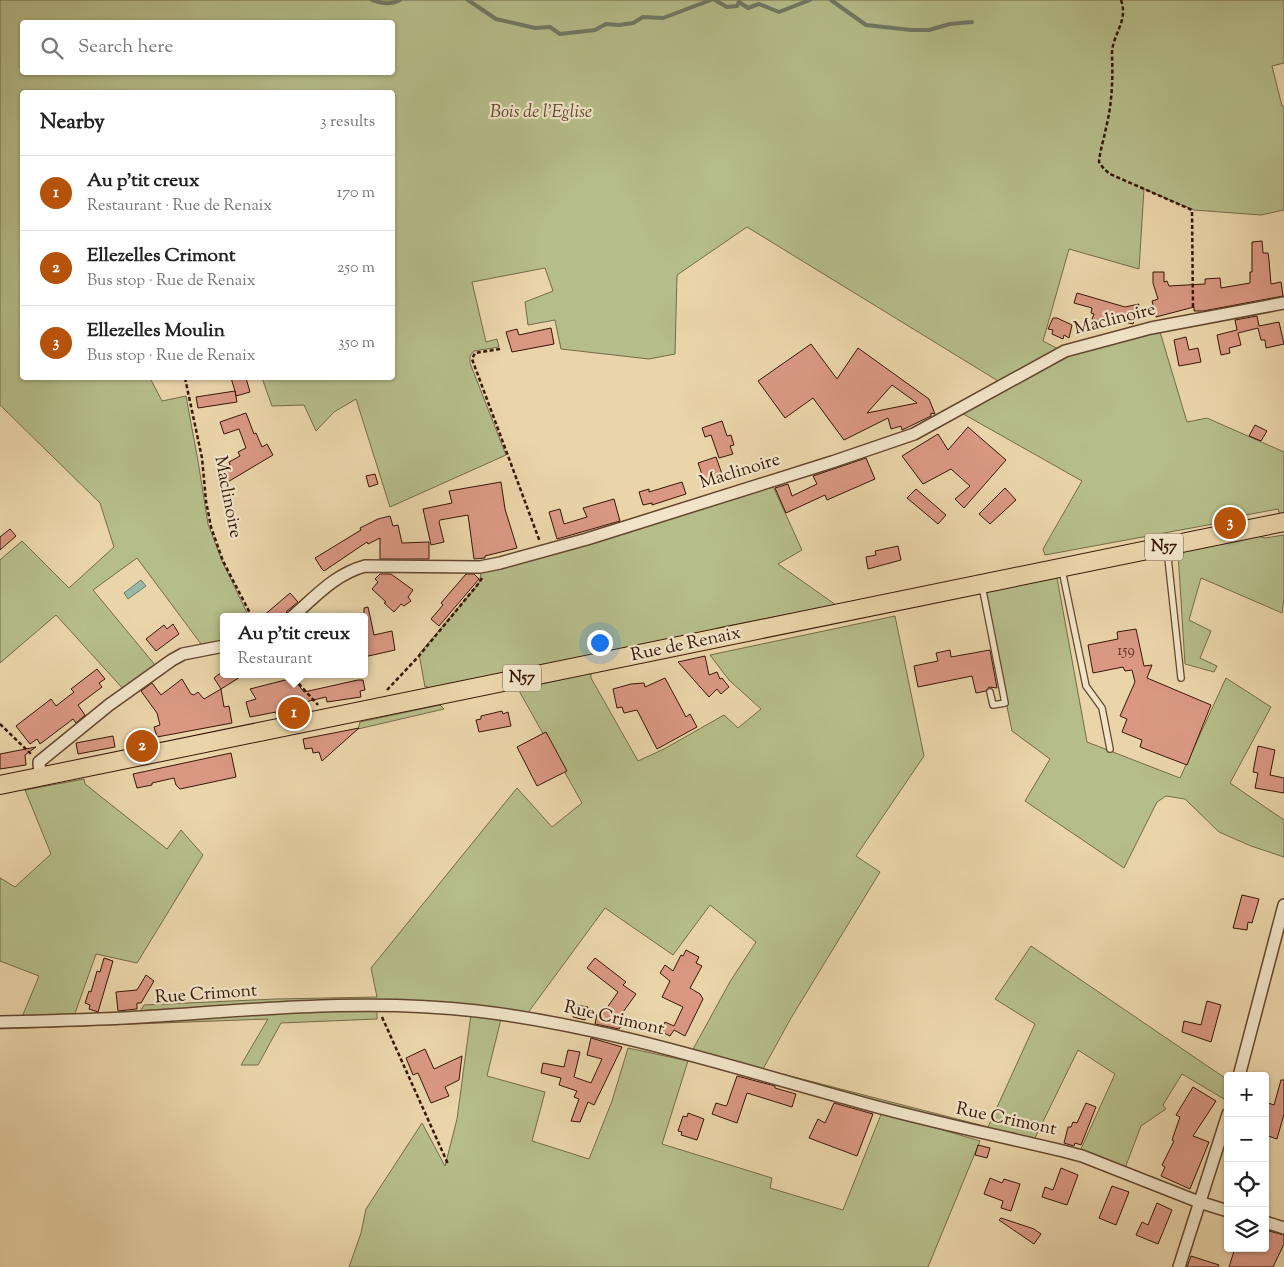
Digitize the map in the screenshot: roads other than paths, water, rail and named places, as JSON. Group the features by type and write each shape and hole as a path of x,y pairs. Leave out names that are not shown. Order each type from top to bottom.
{"main road":[{"name":"Rue de Renaix","path":"0,786 39,769 328,718 1284,522"}],"street":[{"name":"Maclinoire","path":"296,613 331,582 357,568 365,566 480,567 500,563 832,462 914,434 1065,351 1151,328 1284,304"},
{"path":"39,769 109,705 172,660 183,654 220,647"},
{"path":"1239,1072 1284,905"},
{"name":"Rue Crimont","path":"0,1022 138,1017 270,1008 378,1005 434,1007 554,1022 695,1056 926,1120 1072,1154 1224,1210"},
{"path":"1179,1267 1227,1117"},
{"path":"1269,1223 1284,1228"}],"lane":[{"path":"1167,546 1181,678"},
{"path":"1062,567 1086,686 1102,708 1110,749"},
{"path":"982,584 1005,703 993,705 990,692"}],"waterway":[{"path":"372,0 386,3 400,0"},
{"path":"468,0 496,19 535,28 550,27 560,34 595,30 606,24 633,23 643,17 663,18 711,0"},
{"path":"715,0 727,7 737,6 739,2 748,8 759,4 779,12 810,0"},
{"path":"831,0 866,25 929,30 950,24 972,22"}],"place":[{"name":"Ellezelles Moulin","path":"1230,523"},
{"name":"Au p'tit creux","path":"294,713"},
{"name":"Ellezelles Crimont","path":"142,746"}],"park label":[{"name":"Bois de l'Eglise","path":"541,113"}]}
